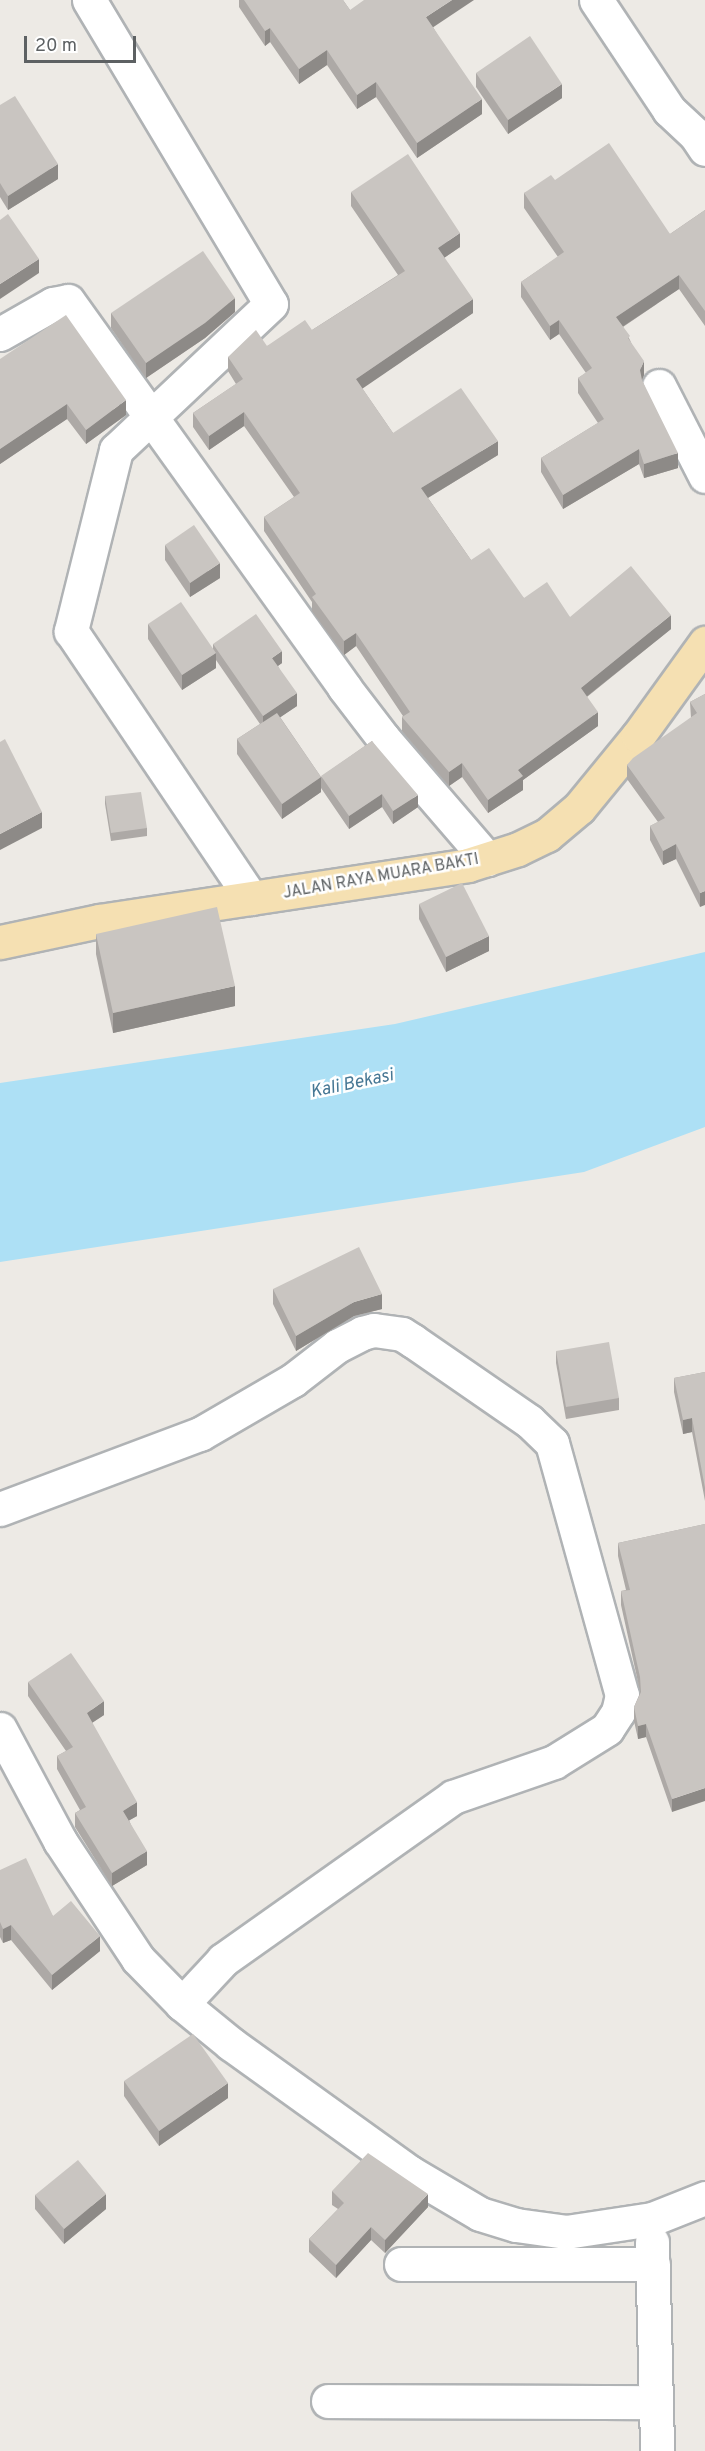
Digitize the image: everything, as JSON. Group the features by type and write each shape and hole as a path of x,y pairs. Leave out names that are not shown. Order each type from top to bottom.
{"main road":[{"name":"JALAN RAYA MUARA BAKTI","path":"0,942 99,921 468,865 547,835 579,808 638,736 705,643"}],"street":[{"path":"89,0 270,304 116,450 71,631 251,898"},
{"path":"596,0 669,110 702,139"},
{"path":"0,334 53,304 68,301 351,696 487,859"},
{"path":"659,386 705,476"},
{"path":"0,1509 200,1434 293,1380 337,1346 362,1333 374,1330 402,1334 529,1420 552,1443 622,1695 618,1712 607,1729 554,1762 453,1797 223,1960 182,2004"},
{"path":"0,1729 60,1841 94,1897 138,1959 182,2004 231,2044 342,2126 456,2202 480,2214 516,2225 566,2232 652,2219 705,2198"},
{"path":"652,2219 657,2451"},
{"path":"401,2264 653,2264"},
{"path":"328,2401 656,2402"}],"water":[{"name":"Kali Bekasi","path":"705,952 705,1127 584,1172 0,1262 0,1083 395,1024"}],"building":[{"path":"244,0 343,0 350,10 364,0 452,0 426,17 482,99 417,143 376,82 357,95 327,50 299,69 270,28 265,31"},
{"path":"530,36 562,84 508,120 476,73"},
{"path":"15,96 58,164 8,196 0,183 0,105"},
{"path":"609,143 670,234 705,210 705,311 679,275 616,317 644,361 640,370 642,380 678,453 644,464 639,449 563,495 541,458 604,419 578,378 592,368 559,320 550,326 521,282 564,252 524,193 551,175 555,180"},
{"path":"408,154 460,233 438,248 473,299 356,379 393,433 461,388 498,441 421,488 471,560 489,548 524,598 547,582 570,617 631,566 671,615 581,688 598,712 518,770 523,776 488,800 462,763 449,772 402,717 410,712 356,633 344,641 312,597 316,594 264,517 300,493 244,412 209,436 193,413 243,379 228,357 256,330 267,346 305,320 312,330 405,271 351,192"},
{"path":"8,214 39,259 0,284 0,220"},
{"path":"203,251 235,298 205,323 146,363 111,313"},
{"path":"66,315 126,400 86,430 67,404 0,449 0,359"},
{"path":"194,525 220,563 190,583 165,545"},
{"path":"181,602 216,653 182,675 148,624"},
{"path":"256,614 282,651 272,658 297,693 263,716 213,644"},
{"path":"705,694 705,891 700,893 676,844 663,851 650,826 665,818 627,765 633,758 697,713 690,702"},
{"path":"277,713 321,777 282,804 237,739"},
{"path":"5,739 42,812 0,834 0,742"},
{"path":"372,741 418,795 393,811 382,794 349,816 321,776"},
{"path":"141,792 147,828 111,833 105,796"},
{"path":"462,883 489,936 446,957 419,904"},
{"path":"217,907 235,986 113,1013 96,934"},
{"path":"359,1247 382,1294 354,1302 296,1336 273,1289"},
{"path":"609,1342 619,1398 566,1407 556,1351"},
{"path":"705,1372 705,1488 692,1418 683,1420 674,1378"},
{"path":"705,1524 705,1788 672,1799 646,1724 638,1726 634,1707 641,1692 640,1677 621,1591 630,1590 618,1543"},
{"path":"71,1653 104,1701 87,1713 137,1802 123,1811 147,1851 112,1873 75,1813 86,1807 57,1756 73,1747 28,1682"},
{"path":"26,1858 53,1916 71,1901 100,1936 52,1975 11,1925 3,1929 0,1922 0,1870"},
{"path":"193,2034 228,2083 159,2131 124,2081"},
{"path":"368,2153 428,2194 385,2240 371,2227 336,2265 309,2239 344,2203 332,2191"},
{"path":"78,2160 106,2194 64,2229 35,2195"}]}
